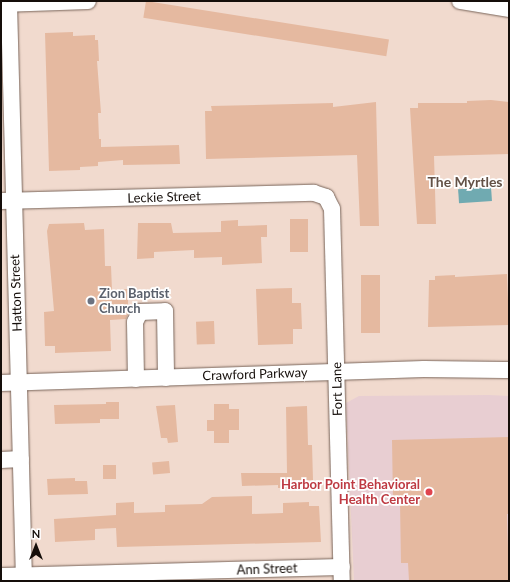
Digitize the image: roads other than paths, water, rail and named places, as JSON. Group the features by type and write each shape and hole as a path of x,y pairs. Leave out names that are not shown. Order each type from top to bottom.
{"street":[{"path":"5,4 88,1"},
{"path":"460,1 509,9"},
{"name":"Hatton Street","path":"5,4 7,201 19,383 24,578"},
{"name":"Leckie Street","path":"7,201 314,193 326,198"},
{"name":"Fort Lane","path":"326,198 332,209 342,574"},
{"path":"136,379 135,322 140,312 165,311 166,378"},
{"name":"Crawford Parkway","path":"1,383 336,371 509,370"},
{"path":"1,460 21,459"},
{"name":"Ann Street","path":"1,576 24,578 342,574"}],"water":[{"path":"491,187 492,201 459,203 458,189"}],"place":[{"name":"Zion Baptist Church","path":"91,301"},
{"name":"Harbor Point Behavioral Health Center","path":"429,492"}],"district":[{"name":"The Myrtles","path":"465,182"}]}
